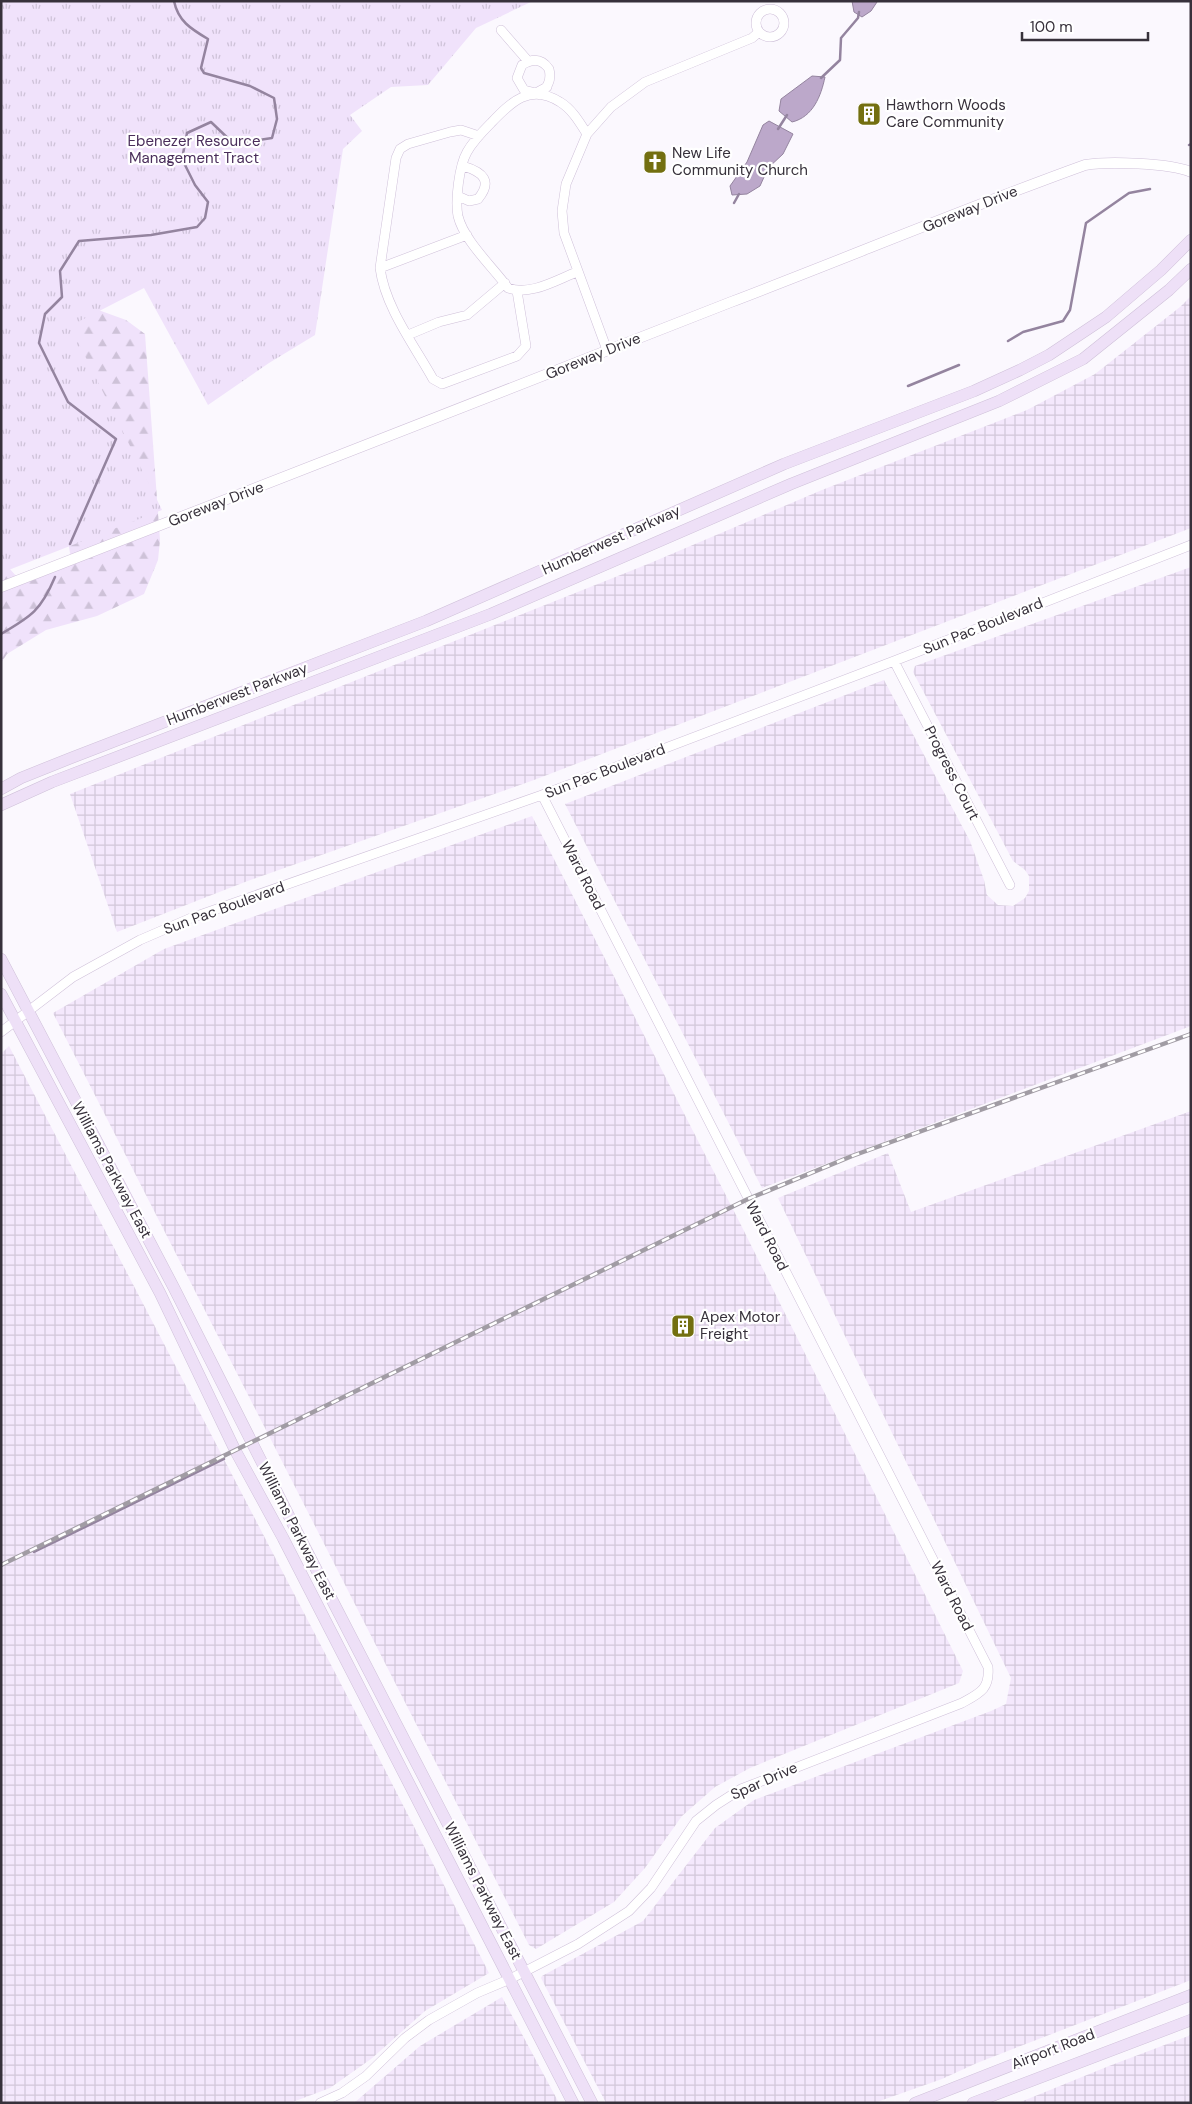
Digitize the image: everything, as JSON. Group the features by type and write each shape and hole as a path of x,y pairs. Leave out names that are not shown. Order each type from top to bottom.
{"main road":[{"name":"Humberwest Parkway","path":"1,789 21,778 62,761 426,621 784,464 974,391 1020,370 1049,355 1106,317 1161,270 1191,240"},
{"name":"Humberwest Parkway","path":"1,806 52,782 491,614 791,484 999,401 1083,358 1169,290 1191,269"},
{"name":"Williams Parkway East","path":"1,959 165,1271 298,1534 592,2103"},
{"name":"Williams Parkway East","path":"1,994 160,1293 235,1450 283,1538 573,2103"},
{"name":"Airport Road","path":"915,2103 1191,1995"},
{"name":"Airport Road","path":"973,2103 1191,2020"}],"street":[{"path":"501,30 528,61"},
{"path":"607,350 564,233 562,211 566,184 587,134 611,107 645,82 752,38 759,32"},
{"path":"540,95 547,87 551,76 546,64 534,60 528,61 518,71 517,78 527,92 561,102 575,116 587,134"},
{"path":"547,87 536,93 527,92 517,98 479,136 466,154 458,185 458,215 463,231 506,283 508,288 517,291 533,289 578,272"},
{"path":"479,136 455,130 408,144 400,149 396,158 380,268 382,285 396,316 433,379 442,384 518,356 526,346 517,291"},
{"name":"Goreway Drive","path":"1,587 463,408 986,201 1085,165 1100,162 1125,163 1191,172"},
{"path":"458,196 469,201 478,199 485,191 486,183 482,176 463,166"},
{"path":"380,268 467,235"},
{"path":"408,335 439,322 466,315 506,283"},
{"name":"Sun Pac Boulevard","path":"1,1032 73,977 104,958 194,917 542,795 1191,545"},
{"name":"Progress Court","path":"894,661 1010,885"},
{"name":"Ward Road","path":"542,795 920,1531 988,1666 989,1677"},
{"name":"Spar Drive","path":"320,2103 342,2093 362,2079 404,2038 429,2020 477,1993 510,1979 578,1944 629,1911 652,1888 696,1821 741,1789 962,1703 979,1694 987,1685 989,1677"}],"shaded area":[{"path":"852,1 877,2 871,11 862,17 854,12"},
{"path":"812,76 825,77 815,105 805,116 792,122 779,111 781,99"},
{"path":"769,121 793,134 783,154 768,168 760,186 747,194 732,195 730,186 747,162 763,125"},
{"path":"1191,296 1191,528 534,780 245,882 117,932 70,794 648,564 822,490 1027,410 1095,374 1180,307"},
{"path":"1191,567 1191,1026 762,1188 565,804 884,680 970,841 984,880 987,895 998,905 1013,906 1025,898 1029,891 1029,876 1025,870 1013,861 913,672 915,666"},
{"path":"532,816 739,1221 963,1671 959,1683 750,1768 715,1787 682,1816 645,1868 614,1902 536,1949 529,1945 53,1013 164,949"},
{"path":"9,1046 489,1973 425,2011 371,2059 330,2088 290,2103 1,2103 1,1054"},
{"path":"1191,1111 1191,1980 977,2063 942,2079 874,2103 606,2103 541,1978 542,1976 643,1921 715,1828 754,1800 1006,1704 1011,1678 778,1198 888,1153 911,1212"},
{"path":"502,1997 559,2103 354,2103 420,2046"},
{"path":"1191,2035 1191,2103 1018,2103 1109,2066"}],"green space":[{"name":"Ebenezer Resource Management Tract","path":"1,1 533,1 476,28 428,85 391,87 350,115 362,131 343,149 315,335 269,363 208,405 144,288 70,326 162,510 1,573"},
{"path":"90,307 126,320 145,334 160,540 158,560 144,594 97,616 46,630 7,654 1,663 1,559 17,577 71,559 36,352"}],"waterway":[{"path":"70,544 116,439 68,402 39,343 45,314 62,297 60,271 79,241 151,235 197,227 205,218 208,202 195,185 182,159 187,133 211,122 234,144 272,138 277,119 274,98 250,86 204,73 201,68 208,39 186,24 179,14 174,1"},
{"path":"821,78 840,60 841,38 858,18 859,12"},
{"path":"778,129 787,115"},
{"path":"1008,341 1023,332 1063,321 1070,310 1086,223 1129,193 1150,189"},
{"path":"734,203 739,194"},
{"path":"908,386 959,365"},
{"path":"1,634 28,617 40,605 55,577"},
{"path":"34,1552 224,1459"}],"railway":[{"path":"1,1565 748,1199 852,1156 1191,1034"}],"place":[{"name":"Hawthorn Woods Care Community","path":"869,114"},
{"name":"New Life Community Church","path":"655,162"},
{"name":"Apex Motor Freight","path":"683,1326"}]}
